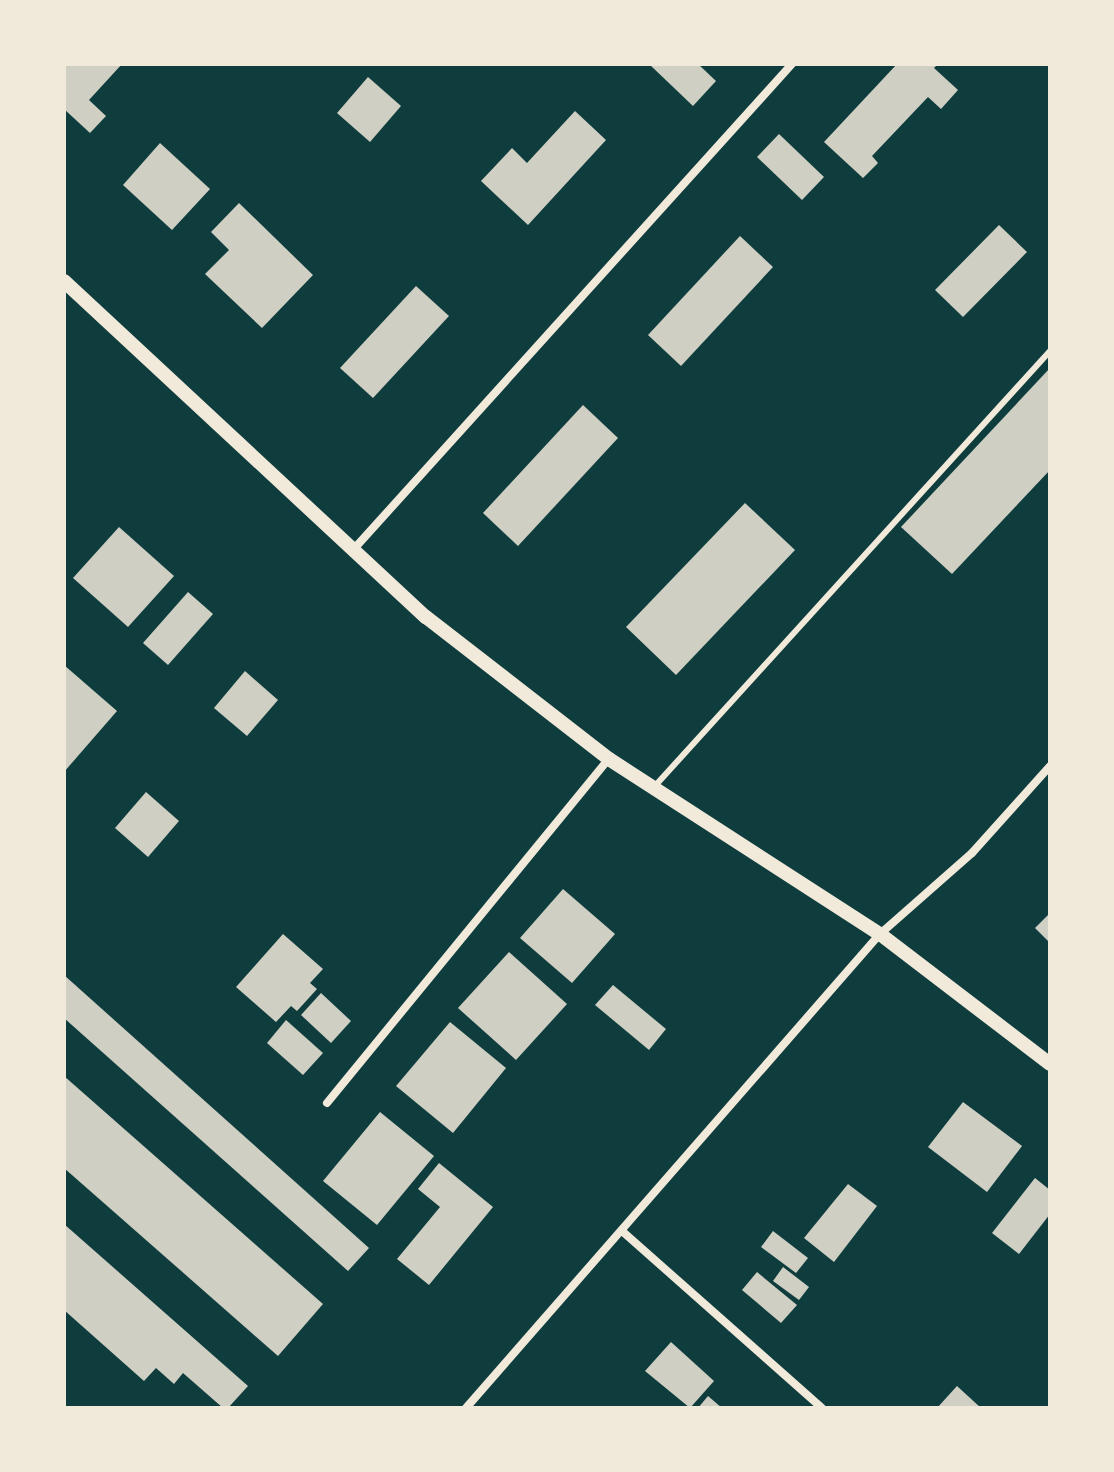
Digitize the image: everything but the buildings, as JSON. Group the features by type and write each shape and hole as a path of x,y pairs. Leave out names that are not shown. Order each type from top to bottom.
{"street":[{"path":"353,550 792,64"},
{"path":"64,281 426,617 609,759 880,934 1050,1064"},
{"path":"327,1103 609,759"},
{"path":"466,1408 880,934 972,853 1050,766"},
{"path":"622,1231 822,1408"}],"lane":[{"path":"654,788 1050,351"}]}
